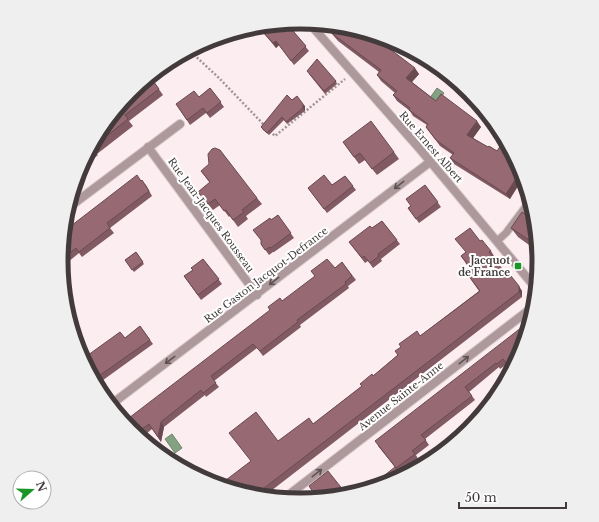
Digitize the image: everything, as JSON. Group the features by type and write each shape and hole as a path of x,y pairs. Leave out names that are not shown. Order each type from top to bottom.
{"street":[{"name":"Rue Ernest Albert","path":"314,29 430,162 531,282"},
{"path":"75,203 180,124"},
{"name":"Rue Jean-Jacques Rousseau","path":"148,148 257,295"},
{"name":"Rue Gaston Jacquot-Defrance","path":"115,402 430,162"},
{"name":"Avenue Sainte-Anne","path":"291,493 526,313"}],"lane":[{"path":"497,241 506,233 525,207"}],"path":[{"path":"194,55 225,84 275,136 353,73"}],"shaded area":[{"path":"437,88 444,93 434,107 427,102"},
{"path":"172,434 182,448 175,453 165,439"}],"building":[{"path":"291,29 306,46 291,61 276,41 273,43 263,32"},
{"path":"331,31 360,37 386,46 415,68 406,78 436,101 441,94 477,121 467,135 497,151 500,146 514,172 516,178 506,194 450,158 454,153 436,140 426,127 428,124 409,110 410,108 393,95 397,91 377,75 381,70"},
{"path":"317,59 336,81 324,91 307,71"},
{"path":"153,81 159,89 125,115 128,119 102,139 125,108"},
{"path":"210,88 221,102 207,113 203,108 187,120 176,104 194,91 199,97"},
{"path":"287,95 292,100 297,96 303,104 303,108 286,122 282,117 267,133 261,127"},
{"path":"371,121 394,152 372,169 360,153 354,157 343,142"},
{"path":"215,148 220,150 257,198 242,210 244,212 233,220 215,199 208,204 198,192 210,182 201,171 209,164 208,154"},
{"path":"137,175 149,191 107,223 110,228 79,252 76,248 68,254 70,227"},
{"path":"324,175 332,185 345,176 353,186 324,209 308,188"},
{"path":"425,185 438,202 416,219 408,208 411,206 406,199"},
{"path":"522,212 527,215 531,241 511,228"},
{"path":"278,215 291,233 271,248 270,247 265,250 261,244 261,240 253,230 270,218 271,220"},
{"path":"382,221 397,240 378,254 379,256 370,263 364,256 362,258 349,242 370,226 372,228"},
{"path":"470,228 480,241 482,240 491,251 489,252 509,278 511,276 519,286 519,292 262,490 227,482 226,480 251,461 229,433 256,412 278,441 309,418 313,424 362,386 360,384 372,374 373,376 398,355 395,351 401,347 399,344 417,331 420,336 480,291 465,271 470,267 461,256 466,252 455,239"},
{"path":"136,252 143,262 132,270 125,260"},
{"path":"203,259 219,279 198,295 184,276 193,270 191,268"},
{"path":"327,259 335,268 342,262 352,276 345,282 346,284 297,320 298,322 260,351 253,344 211,376 216,383 203,393 201,390 161,422 158,437 149,424 142,429 139,425 137,426 129,418 270,310 268,307 280,298 282,301 315,276 311,271"},
{"path":"140,326 150,340 99,376 87,356 120,332 125,338"},
{"path":"522,327 508,365 503,359 465,387 472,396 421,435 426,440 412,451 415,454 396,468 375,441"},
{"path":"395,467 398,471 388,475 381,478"},
{"path":"328,471 343,489 312,493 313,492 309,486"}],"place":[{"name":"Jacquot de France","path":"518,266"}]}
